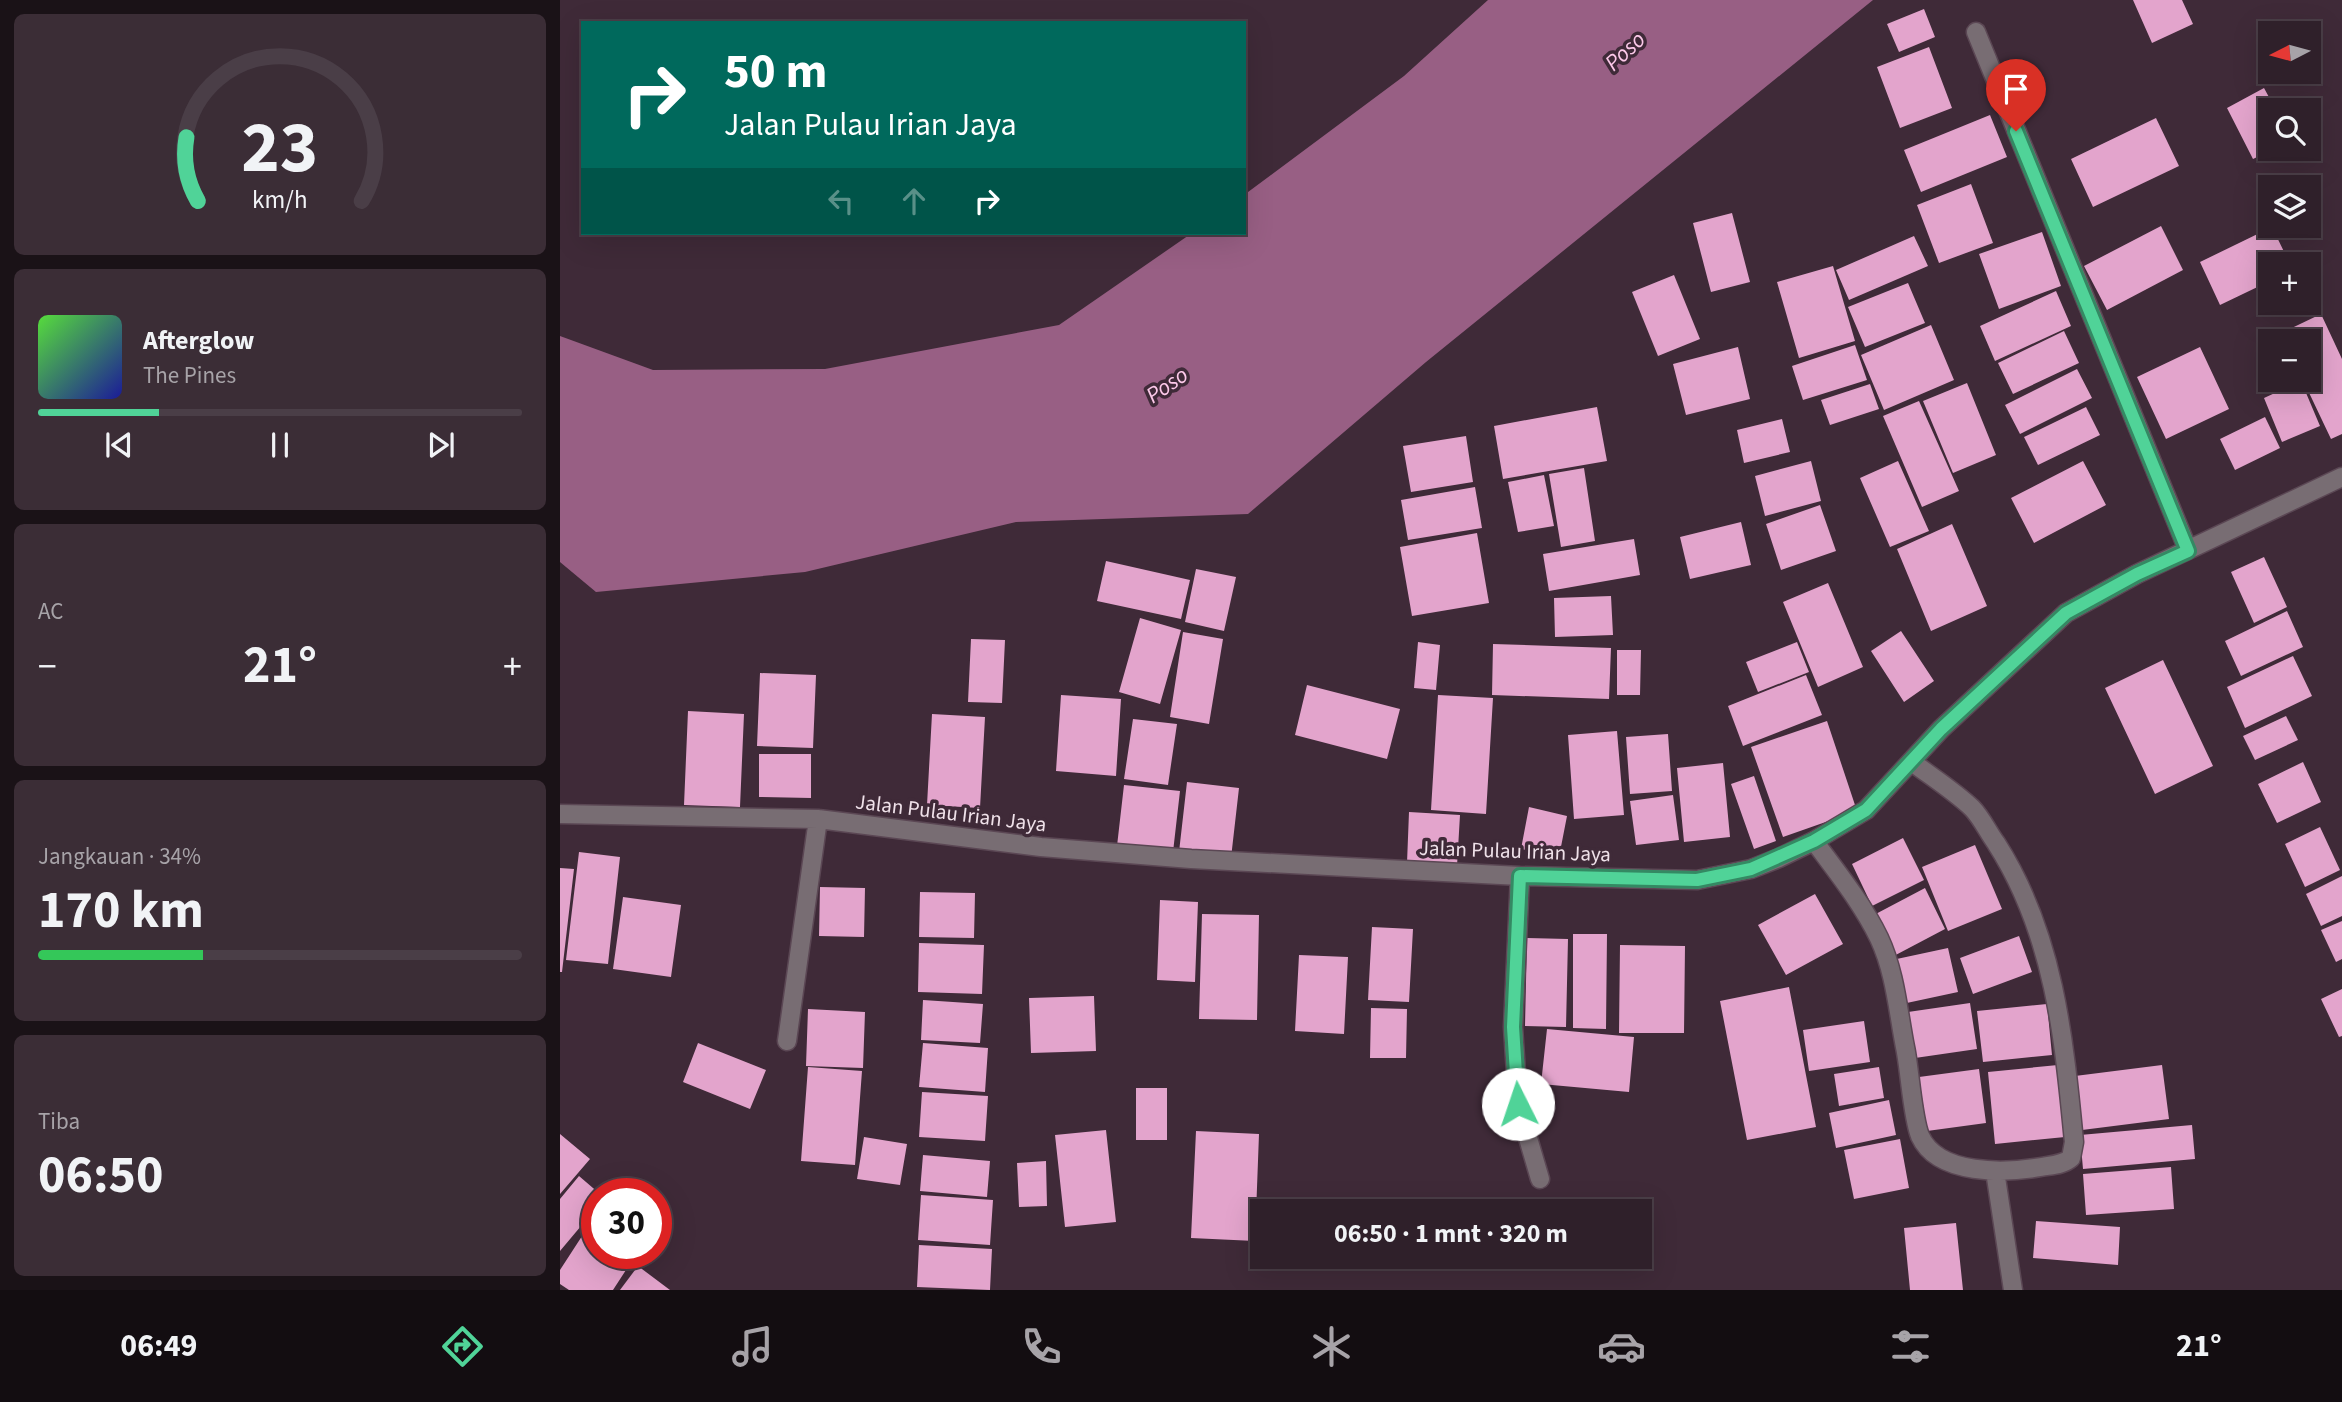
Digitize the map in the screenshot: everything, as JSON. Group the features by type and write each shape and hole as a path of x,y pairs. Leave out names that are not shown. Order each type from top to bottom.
{"street":[{"path":"1976,32 2188,551"},
{"name":"Jalan Pulau Irian Jaya","path":"560,814 818,819 1041,847 1191,859 1520,876 1697,880 1751,869 1814,841 1866,810 1941,729 2066,613 2137,574 2342,478"},
{"path":"1814,841 1850,889 1879,939 1892,978 1921,1138 1942,1158 1962,1167 1995,1171 2065,1163 2071,1158 2074,1142 2060,1021 2047,957 2003,855 1974,809 1912,762"},
{"path":"787,1041 818,819"},
{"path":"1520,876 1513,1027 1518,1104 1540,1179"},
{"path":"1995,1171 2013,1290"}],"water":[{"name":"Poso","path":"1488,0 1873,0 1426,362 1248,514 1016,522 805,572 596,592 560,562 560,336 653,370 825,369 1059,325 1189,235 1246,235 1246,194 1404,76"}],"building":[{"path":"2133,0 2182,0 2193,24 2152,43"},
{"path":"1924,9 1935,37 1899,52 1887,24"},
{"path":"1929,47 1952,108 1900,128 1877,67"},
{"path":"2264,88 2269,98 2258,98 2258,157 2253,159 2227,108"},
{"path":"1990,115 2007,157 1921,192 1904,150"},
{"path":"2156,118 2179,166 2093,207 2071,159"},
{"path":"1971,184 1993,243 1939,263 1917,205"},
{"path":"1732,213 1750,282 1711,292 1693,223"},
{"path":"2161,226 2183,270 2107,310 2084,266"},
{"path":"2042,232 2061,286 1999,309 1979,254"},
{"path":"2258,234 2258,238 2277,238 2284,252 2258,252 2258,287 2220,305 2200,262"},
{"path":"1914,236 1928,266 1849,300 1836,270"},
{"path":"1833,266 1855,341 1799,358 1777,282"},
{"path":"1674,275 1700,339 1658,356 1632,292"},
{"path":"1908,283 1925,323 1865,347 1848,307"},
{"path":"2056,291 2071,326 1995,361 1980,326"},
{"path":"2321,314 2342,359 2342,434 2331,439 2309,392 2321,392 2321,329 2289,329"},
{"path":"1931,325 1954,380 1884,410 1861,355"},
{"path":"2064,331 2079,363 2013,394 1998,363"},
{"path":"1855,345 1867,380 1803,400 1792,366"},
{"path":"1738,347 1750,399 1686,415 1673,364"},
{"path":"2200,347 2229,409 2166,439 2137,377"},
{"path":"2077,369 2092,398 2020,434 2005,405"},
{"path":"1967,383 1996,455 1953,473 1923,401"},
{"path":"1870,384 1879,409 1830,425 1821,400"},
{"path":"2277,392 2306,392 2320,426 2282,442 2264,398"},
{"path":"1919,401 1959,491 1922,507 1883,416"},
{"path":"1597,407 1607,461 1503,479 1494,426"},
{"path":"2086,407 2100,435 2038,465 2024,437"},
{"path":"2265,417 2280,448 2235,470 2220,439"},
{"path":"1782,419 1790,452 1744,463 1737,430"},
{"path":"1466,436 1473,482 1411,492 1403,446"},
{"path":"1811,461 1821,501 1765,516 1755,476"},
{"path":"1898,461 1929,531 1890,547 1860,478"},
{"path":"2083,461 2106,505 2034,543 2011,498"},
{"path":"1584,468 1595,541 1561,547 1549,474"},
{"path":"1544,475 1554,526 1518,532 1508,482"},
{"path":"1475,487 1482,528 1408,540 1401,500"},
{"path":"1820,505 1836,551 1781,570 1766,524"},
{"path":"1741,522 1751,565 1690,579 1680,537"},
{"path":"1952,524 1987,606 1931,631 1897,549"},
{"path":"1477,533 1489,603 1412,616 1400,547"},
{"path":"1634,539 1640,575 1549,591 1543,554"},
{"path":"2264,557 2287,607 2254,623 2231,572"},
{"path":"1106,561 1190,580 1181,619 1097,601"},
{"path":"1196,569 1236,577 1224,631 1185,622"},
{"path":"1828,583 1863,667 1818,687 1783,602"},
{"path":"1611,596 1613,635 1555,637 1554,598"},
{"path":"2287,611 2303,647 2241,676 2225,641"},
{"path":"1140,618 1181,630 1160,704 1119,692"},
{"path":"1901,631 1934,681 1904,702 1871,651"},
{"path":"1183,632 1223,639 1209,724 1170,717"},
{"path":"971,639 1005,640 1002,703 968,702"},
{"path":"1418,642 1440,645 1436,690 1414,688"},
{"path":"1797,642 1809,672 1758,692 1746,662"},
{"path":"1493,644 1611,648 1609,699 1492,695"},
{"path":"1617,650 1641,650 1640,695 1617,695"},
{"path":"2293,656 2312,696 2245,728 2227,687"},
{"path":"2163,660 2213,766 2155,794 2105,688"},
{"path":"760,673 816,675 813,748 757,746"},
{"path":"1806,675 1822,715 1743,746 1728,706"},
{"path":"1307,685 1400,709 1387,759 1295,735"},
{"path":"1061,695 1121,699 1116,776 1056,771"},
{"path":"1438,695 1493,698 1486,814 1431,810"},
{"path":"688,711 744,714 740,807 684,805"},
{"path":"932,714 985,717 980,808 927,805"},
{"path":"2286,716 2298,740 2255,760 2243,736"},
{"path":"1133,719 1177,724 1168,785 1124,779"},
{"path":"1827,721 1857,811 1783,837 1751,747"},
{"path":"1617,731 1624,815 1574,819 1568,735"},
{"path":"1668,734 1672,791 1630,794 1626,737"},
{"path":"759,754 811,754 811,798 759,797"},
{"path":"2303,762 2321,802 2277,823 2258,784"},
{"path":"1723,763 1730,837 1684,842 1677,768"},
{"path":"1754,776 1776,841 1754,849 1731,784"},
{"path":"1187,782 1239,788 1231,858 1179,852"},
{"path":"1124,785 1180,791 1173,852 1117,846"},
{"path":"1673,795 1679,840 1636,845 1630,801"},
{"path":"1529,807 1567,816 1559,857 1521,849"},
{"path":"1409,812 1460,815 1457,866 1407,863"},
{"path":"2320,827 2340,870 2305,887 2285,844"},
{"path":"1903,838 1924,880 1872,906 1852,864"},
{"path":"1975,845 2002,909 1948,931 1922,867"},
{"path":"579,852 620,857 608,964 566,960"},
{"path":"560,868 574,869 562,972 560,972"},
{"path":"2342,876 2342,916 2321,926 2306,894"},
{"path":"820,887 865,888 864,937 819,936"},
{"path":"1925,888 1945,929 1890,958 1870,917"},
{"path":"920,892 975,893 974,938 919,937"},
{"path":"1815,894 1843,944 1786,975 1758,925"},
{"path":"623,897 681,905 671,977 613,969"},
{"path":"1160,900 1198,902 1195,982 1157,980"},
{"path":"1202,914 1259,915 1257,1020 1199,1019"},
{"path":"2342,921 2342,959 2336,962 2321,930"},
{"path":"1372,927 1413,929 1409,1002 1368,1000"},
{"path":"1573,934 1607,934 1606,1029 1573,1028"},
{"path":"2019,936 2032,972 1973,994 1960,958"},
{"path":"1527,938 1568,939 1566,1027 1525,1026"},
{"path":"919,943 984,945 982,994 918,992"},
{"path":"1620,945 1685,946 1684,1033 1619,1033"},
{"path":"1948,948 1958,992 1902,1004 1892,960"},
{"path":"1299,955 1348,957 1344,1034 1295,1031"},
{"path":"1789,987 1816,1127 1747,1140 1720,1001"},
{"path":"2342,989 2342,1036 2339,1037 2321,999"},
{"path":"1094,996 1096,1051 1031,1053 1029,998"},
{"path":"923,1000 983,1004 980,1043 921,1040"},
{"path":"1970,1003 1977,1049 1915,1058 1908,1012"},
{"path":"2047,1004 2052,1055 1983,1062 1977,1011"},
{"path":"1371,1008 1407,1009 1406,1058 1370,1058"},
{"path":"808,1009 865,1012 863,1068 806,1066"},
{"path":"1864,1021 1870,1062 1809,1071 1803,1030"},
{"path":"1547,1029 1634,1037 1629,1092 1541,1084"},
{"path":"698,1043 766,1070 750,1109 683,1082"},
{"path":"923,1043 988,1048 985,1092 919,1087"},
{"path":"2058,1065 2065,1137 1995,1144 1988,1072"},
{"path":"2162,1065 2169,1119 2082,1130 2075,1076"},
{"path":"808,1067 862,1071 855,1165 801,1161"},
{"path":"1879,1067 1884,1098 1839,1106 1834,1074"},
{"path":"1979,1069 1986,1123 1927,1131 1919,1077"},
{"path":"1136,1088 1167,1088 1167,1140 1136,1140"},
{"path":"922,1092 988,1096 985,1141 919,1137"},
{"path":"1889,1100 1896,1135 1836,1148 1829,1113"},
{"path":"2192,1125 2195,1159 2083,1169 2080,1135"},
{"path":"1106,1130 1116,1222 1065,1227 1055,1135"},
{"path":"1196,1131 1259,1134 1257,1199 1250,1199 1250,1241 1191,1238"},
{"path":"560,1134 590,1159 560,1194"},
{"path":"864,1137 907,1144 900,1185 857,1179"},
{"path":"1900,1139 1909,1188 1854,1199 1844,1150"},
{"path":"923,1155 990,1161 987,1197 920,1191"},
{"path":"1046,1161 1047,1206 1019,1207 1017,1163"},
{"path":"2171,1167 2174,1209 2086,1215 2083,1174"},
{"path":"579,1176 581,1178 581,1226 560,1251 560,1199"},
{"path":"921,1195 993,1200 990,1245 918,1240"},
{"path":"2036,1221 2120,1227 2118,1265 2033,1258"},
{"path":"1956,1223 1963,1290 1910,1290 1904,1228"},
{"path":"581,1238 581,1269 627,1269 613,1290 569,1290 560,1284 560,1270"},
{"path":"919,1245 992,1249 990,1290 917,1287"},
{"path":"636,1269 642,1269 670,1290 620,1290"}],"route":[{"path":"1518,1104 1513,1027 1520,876 1697,880 1751,869 1814,841 1866,810 1941,729 2066,613 2137,574 2188,551 2016,131"}]}
